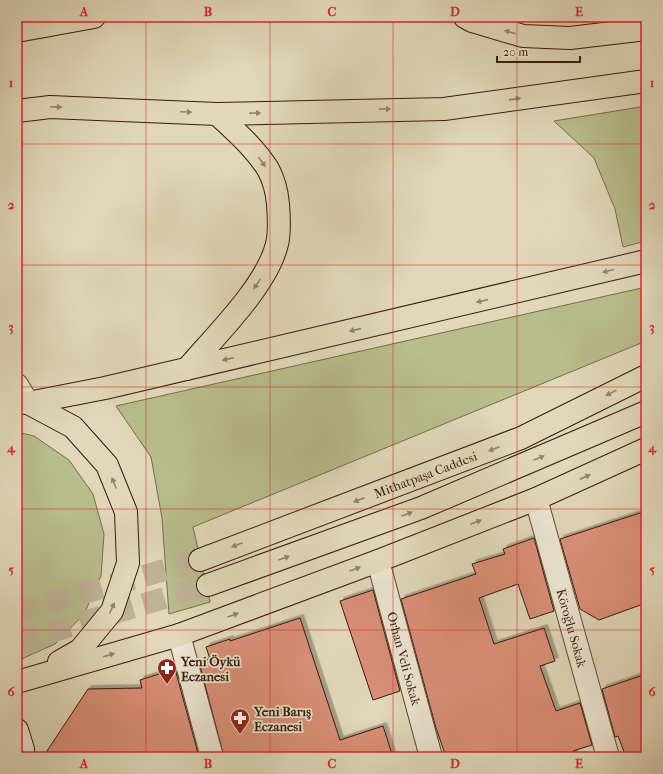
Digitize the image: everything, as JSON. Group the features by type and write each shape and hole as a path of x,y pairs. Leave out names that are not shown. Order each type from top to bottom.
{"main road":[{"path":"17,31 94,17"},
{"path":"468,19 523,36 570,38 646,29"},
{"path":"17,111 50,107 216,114 444,109 646,81"},
{"path":"187,369 259,282 277,244 279,215 278,201 268,170 248,143 216,114"},
{"path":"21,397 187,369 646,261"},
{"name":"Mithatpaşa Caddesi","path":"200,560 521,438 646,376"},
{"path":"21,397 73,427 107,465 126,512 128,563 112,611 80,650 24,679"},
{"path":"208,585 421,508 646,412"},
{"path":"24,679 179,635 536,499 646,449"}],"street":[{"name":"Köroğlu Sokak","path":"536,499 608,757"},
{"name":"Orhan Veli Sokak","path":"378,560 431,757"},
{"path":"179,635 212,757"},
{"path":"17,730 23,749 23,757"}],"green space":[{"path":"646,106 646,241 623,247 615,209 594,158 554,121"},
{"path":"646,287 646,341 193,527 210,602 169,614 162,518 151,457 116,406"},
{"path":"17,432 34,436 69,460 93,494 104,534 101,576 84,614 55,644 17,661"}],"building":[{"path":"646,511 646,603 599,620 580,609 560,539"},
{"path":"534,538 554,611 530,619 518,584 479,598 494,644 544,628 555,661 540,666 556,711 580,703 592,745 573,751 574,757 446,757 436,728 401,599 476,574 472,564 505,554 503,549"},
{"path":"373,590 400,691 373,700 340,601"},
{"path":"300,618 340,740 383,726 393,757 224,757 199,662 210,659 206,647 230,639 230,641"},
{"path":"175,669 199,757 43,757 88,689 142,688 140,680"},
{"path":"646,674 646,757 626,757 618,736 615,737 602,689"}],"tunnel":[{"path":"17,612 200,560"},
{"path":"17,642 208,585"}],"place":[{"name":"Yeni Öykü Eczanesi","path":"167,685"},
{"name":"Yeni Barış Eczanesi","path":"240,735"}]}
